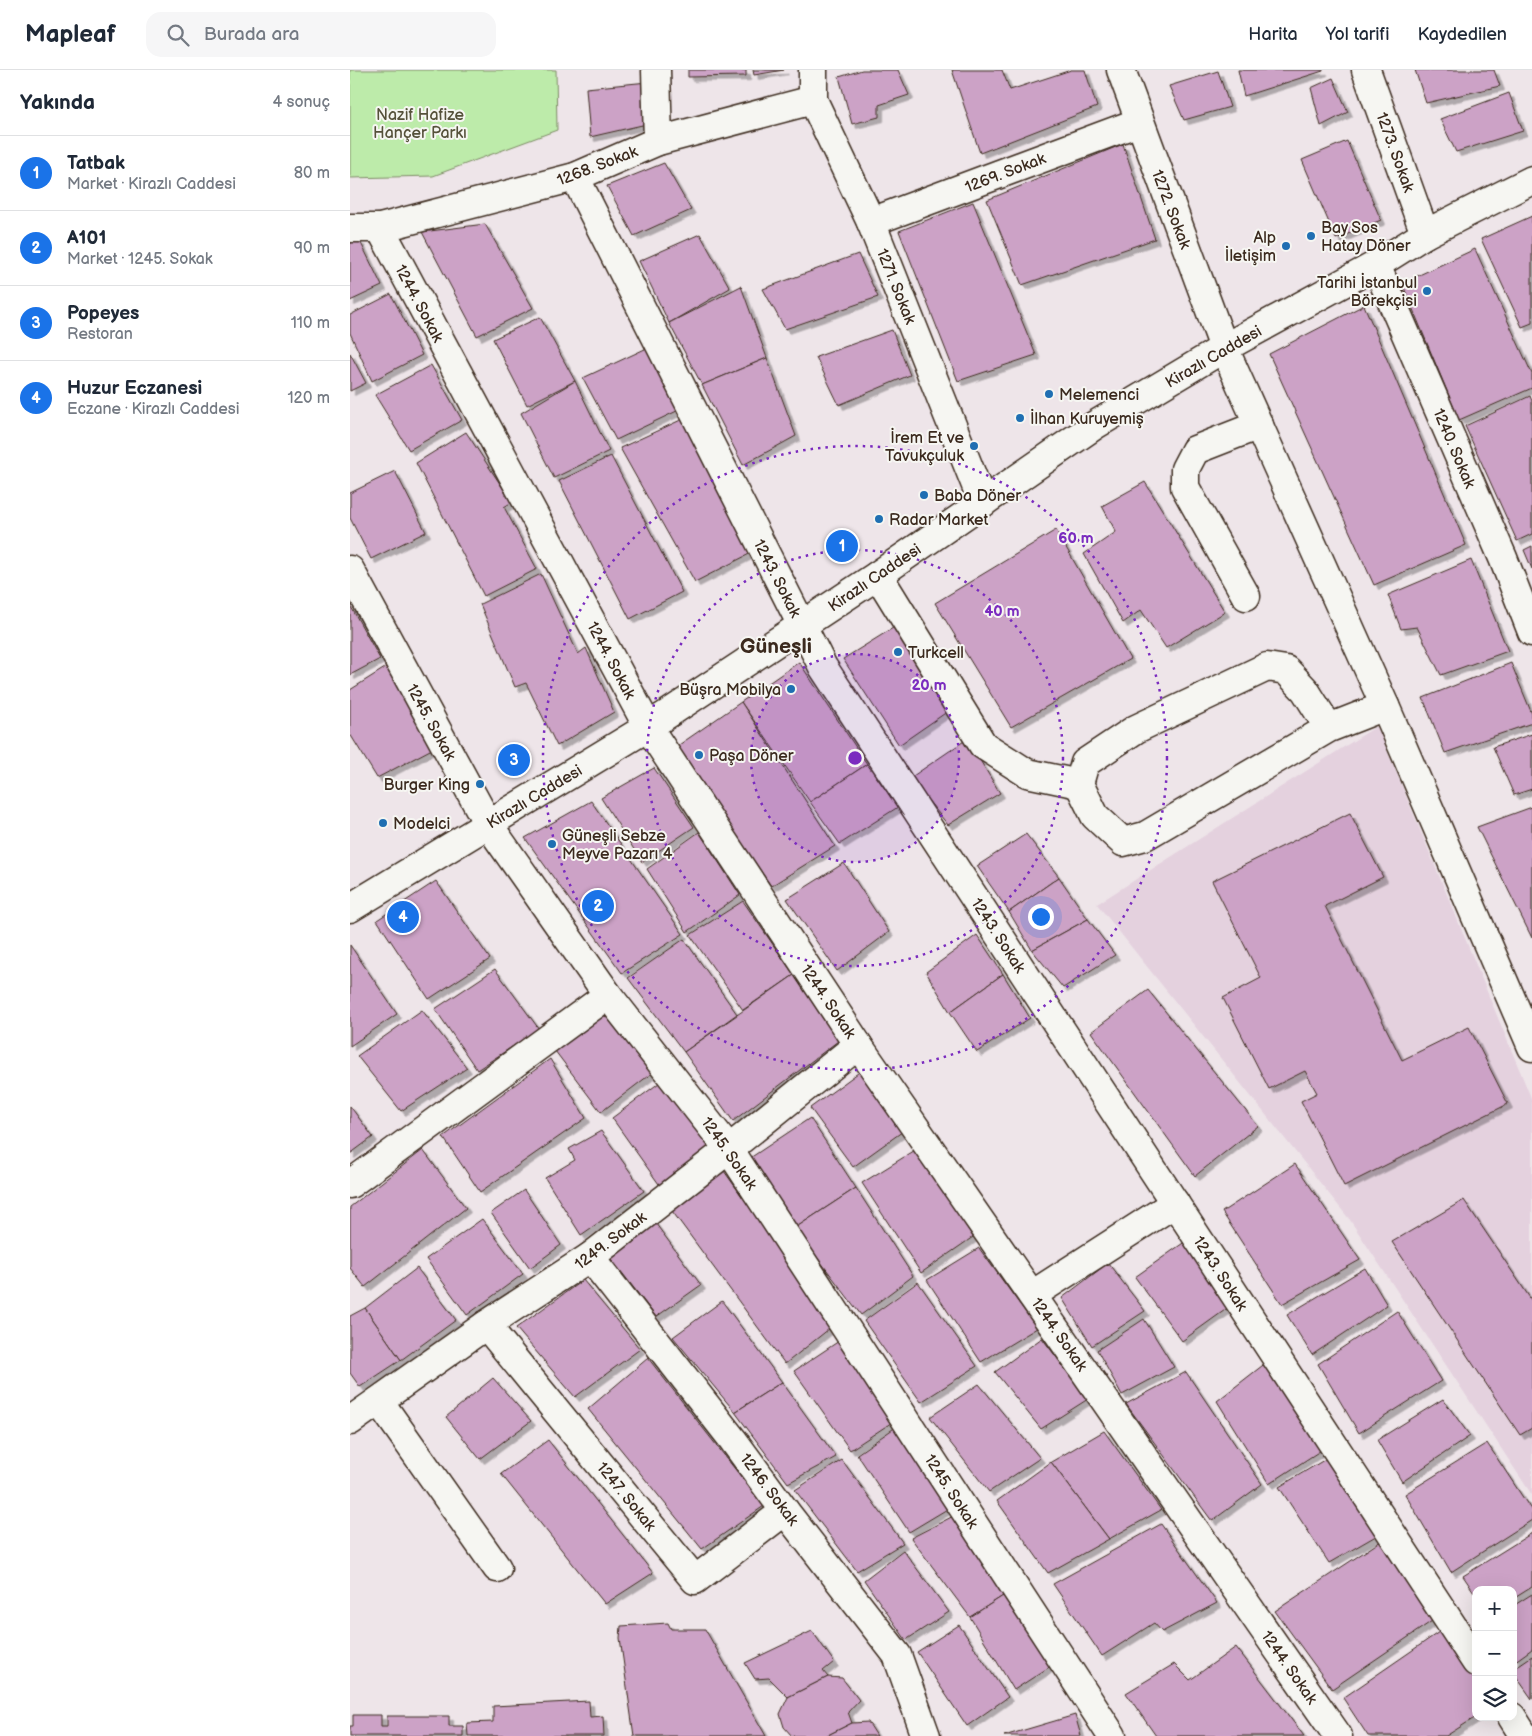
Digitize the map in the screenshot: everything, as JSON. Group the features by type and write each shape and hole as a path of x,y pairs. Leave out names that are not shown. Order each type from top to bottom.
{"street":[{"path":"656,70 658,141"},
{"name":"1271. Sokak","path":"813,70 814,100 871,222 983,503"},
{"name":"1272. Sokak","path":"1121,70 1224,348 1385,706 1532,1047"},
{"name":"1273. Sokak","path":"1366,70 1425,234"},
{"name":"1268. Sokak","path":"350,228 380,228 575,177 658,141 814,100"},
{"name":"1269. Sokak","path":"871,222 1139,122"},
{"name":"1243. Sokak","path":"575,177 823,667 1472,1656"},
{"name":"Kirazlı Caddesi","path":"350,908 648,727 878,575 1095,425 1224,348 1376,265 1425,234 1532,180"},
{"name":"1244. Sokak","path":"380,228 648,727 858,1045 1338,1736"},
{"name":"1240. Sokak","path":"1376,265 1503,558 1532,632"},
{"path":"1246,596 1185,487 1185,469 1195,450 1259,425"},
{"name":"1245. Sokak","path":"350,570 488,824 608,995 730,1149 1112,1736"},
{"path":"878,575 983,745 1027,773 1079,784"},
{"path":"1329,728 1305,690 1286,670 1267,667 1136,729 1084,763 1079,784 1095,816 1124,842 1145,836 1329,728 1385,706"},
{"path":"350,1184 608,995"},
{"name":"1249. Sokak","path":"350,1421 486,1325 590,1257 730,1149 858,1045"},
{"path":"1032,1295 1175,1202"},
{"name":"1246. Sokak","path":"590,1257 733,1440 896,1655 926,1736"},
{"name":"1247. Sokak","path":"486,1325 695,1580 786,1511"},
{"path":"379,1401 497,1568"},
{"path":"1515,1721 1524,1736"}],"shaded area":[{"path":"1377,726 1532,1100 1532,1495 1350,1220 1097,904"}],"green space":[{"name":"Nazif Hafize Hançer Parkı","path":"350,70 556,70 557,130 433,176 350,178"}],"building":[{"path":"688,70 746,70 746,76 688,77"},
{"path":"753,70 784,70 754,75"},
{"path":"862,70 898,70 909,95 879,105 879,117 852,124 839,77"},
{"path":"952,70 1002,70 1010,90 1071,70 1085,70 1097,107 980,153"},
{"path":"1238,70 1323,70 1323,71 1244,96"},
{"path":"1415,70 1494,70 1500,86 1426,103"},
{"path":"1218,71 1230,107 1184,120 1169,86"},
{"path":"1333,78 1348,112 1321,126 1311,88"},
{"path":"648,82 651,123 590,137 586,88"},
{"path":"1509,93 1523,131 1456,152 1440,119"},
{"path":"1347,141 1381,220 1336,239 1302,160"},
{"path":"1123,144 1155,239 1022,285 987,200"},
{"path":"664,163 691,210 634,236 607,186"},
{"path":"973,202 1036,355 958,381 899,231"},
{"path":"1532,216 1532,323 1522,327 1481,239"},
{"path":"485,224 533,308 477,336 422,232"},
{"path":"700,234 730,288 669,323 639,261"},
{"path":"360,241 382,286 350,301 350,243"},
{"path":"1475,249 1532,374 1532,388 1459,420 1402,283"},
{"path":"858,254 878,297 785,329 763,289"},
{"path":"741,286 767,358 702,385 669,323"},
{"path":"391,294 422,355 372,381 350,333 350,315"},
{"path":"1364,305 1466,545 1374,585 1269,354"},
{"path":"540,317 575,381 527,405 493,339"},
{"path":"892,330 910,375 839,405 816,357"},
{"path":"647,348 679,410 616,440 583,378"},
{"path":"350,353 366,383 350,391"},
{"path":"767,358 796,436 743,465 702,385"},
{"path":"431,365 462,420 409,450 375,395"},
{"path":"575,381 609,451 554,478 521,413"},
{"path":"1530,396 1532,401 1532,534 1517,541 1465,426"},
{"path":"685,418 759,549 695,582 620,448"},
{"path":"466,432 512,502 504,507 537,569 484,596 416,463"},
{"path":"611,456 682,592 630,619 559,481"},
{"path":"395,471 426,532 371,559 350,518 350,493"},
{"path":"1145,482 1225,612 1166,648 1141,610 1123,623 1084,554 1116,532 1102,506"},
{"path":"1056,530 1130,659 1011,727 935,603"},
{"path":"1532,546 1532,569 1524,550"},
{"path":"1471,560 1508,651 1441,675 1417,627 1401,629 1388,595"},
{"path":"541,574 578,654 586,648 614,712 557,746 526,683 515,687 480,604"},
{"path":"350,605 380,659 350,675"},
{"path":"901,623 954,707 899,745 843,659"},
{"path":"799,662 867,764 810,802 741,702"},
{"path":"1511,663 1532,714 1532,723 1445,753 1423,698"},
{"path":"388,666 432,749 377,778 350,734 350,690"},
{"path":"741,702 835,846 771,886 676,747"},
{"path":"1532,734 1532,789 1514,795 1493,747"},
{"path":"967,739 1000,793 948,825 910,778"},
{"path":"867,764 898,807 840,844 810,802"},
{"path":"654,768 694,827 642,862 601,798"},
{"path":"591,801 683,934 622,973 525,838"},
{"path":"1532,807 1532,938 1477,827"},
{"path":"1350,813 1383,877 1325,906 1402,1060 1469,1027 1508,1104 1344,1186 1301,1101 1317,1093 1305,1071 1269,1089 1223,998 1261,978 1212,881"},
{"path":"699,832 740,895 687,932 647,869"},
{"path":"1026,834 1059,877 1009,912 977,866"},
{"path":"844,863 889,932 837,971 787,899"},
{"path":"1059,877 1088,919 1032,950 1009,912"},
{"path":"436,881 490,959 429,999 377,920"},
{"path":"743,901 794,975 743,1010 690,935"},
{"path":"1088,919 1115,955 1063,988 1032,950"},
{"path":"977,935 1003,974 950,1012 926,972"},
{"path":"684,939 737,1014 684,1052 628,978"},
{"path":"350,945 397,1014 350,1046"},
{"path":"495,969 539,1029 477,1070 435,1009"},
{"path":"1003,974 1030,1018 977,1052 950,1012"},
{"path":"794,975 838,1041 733,1121 684,1052"},
{"path":"1148,990 1258,1126 1195,1176 1091,1032"},
{"path":"422,1010 467,1068 401,1111 357,1056"},
{"path":"601,1010 652,1073 601,1112 552,1047"},
{"path":"550,1059 586,1118 480,1192 443,1137"},
{"path":"862,1070 906,1129 853,1167 810,1108"},
{"path":"667,1077 716,1145 661,1187 612,1118"},
{"path":"350,1106 373,1137 350,1154"},
{"path":"810,1118 856,1188 795,1228 747,1160"},
{"path":"601,1131 644,1191 581,1235 545,1178 575,1160 569,1149"},
{"path":"917,1149 973,1237 921,1273 862,1183"},
{"path":"423,1150 466,1208 365,1287 350,1268 350,1207"},
{"path":"1295,1164 1360,1260 1282,1304 1222,1212"},
{"path":"724,1171 834,1325 785,1364 672,1211"},
{"path":"856,1188 913,1276 861,1315 795,1228"},
{"path":"524,1190 561,1245 530,1268 491,1213"},
{"path":"1464,1200 1532,1301 1532,1428 1520,1435 1392,1242"},
{"path":"482,1219 523,1274 467,1315 426,1259"},
{"path":"653,1220 701,1285 656,1317 610,1257"},
{"path":"1186,1241 1232,1305 1182,1341 1135,1277"},
{"path":"979,1248 1037,1328 981,1362 927,1280"},
{"path":"1108,1263 1145,1311 1092,1346 1062,1298"},
{"path":"417,1268 456,1320 401,1360 365,1308"},
{"path":"1365,1268 1387,1305 1312,1355 1287,1315"},
{"path":"583,1280 640,1349 575,1397 516,1328"},
{"path":"918,1282 977,1366 921,1402 864,1321"},
{"path":"722,1301 782,1382 735,1412 673,1337"},
{"path":"365,1308 401,1360 360,1387 350,1373 350,1316"},
{"path":"1397,1311 1441,1381 1359,1433 1318,1364"},
{"path":"1144,1319 1174,1367 1122,1395 1097,1350"},
{"path":"1042,1338 1088,1399 1041,1429 995,1372"},
{"path":"842,1339 900,1417 850,1450 794,1371"},
{"path":"648,1358 764,1506 702,1549 588,1409"},
{"path":"1267,1362 1323,1449 1269,1484 1217,1401"},
{"path":"1186,1372 1262,1484 1212,1521 1126,1404"},
{"path":"493,1378 531,1421 480,1459 446,1417"},
{"path":"782,1382 836,1457 788,1483 735,1412"},
{"path":"979,1384 1040,1458 989,1492 930,1417"},
{"path":"1443,1399 1470,1436 1402,1482 1377,1440"},
{"path":"903,1422 959,1502 909,1532 857,1454"},
{"path":"1104,1431 1161,1510 1109,1539 1051,1462"},
{"path":"548,1440 653,1573 605,1604 501,1474"},
{"path":"1487,1443 1532,1511 1532,1520 1451,1572 1405,1494"},
{"path":"1329,1457 1381,1533 1329,1563 1279,1487"},
{"path":"842,1460 903,1543 857,1571 795,1490"},
{"path":"1051,1462 1109,1539 1048,1573 997,1501"},
{"path":"963,1511 1014,1589 970,1617 911,1538"},
{"path":"1161,1524 1217,1603 1162,1632 1154,1623 1102,1656 1053,1584"},
{"path":"1532,1533 1532,1587 1517,1596 1517,1586 1472,1586 1472,1589 1463,1576"},
{"path":"1384,1539 1435,1619 1332,1689 1275,1611"},
{"path":"903,1550 949,1612 906,1640 864,1580"},
{"path":"1014,1589 1060,1660 1014,1690 970,1617"},
{"path":"1532,1594 1532,1649 1517,1660 1517,1631 1517,1603"},
{"path":"668,1623 671,1629 705,1629 766,1736 634,1736 620,1638 621,1626"},
{"path":"959,1625 1008,1697 967,1726 917,1652"},
{"path":"812,1631 834,1662 823,1671 828,1677 788,1697 769,1678 755,1679 745,1663"},
{"path":"1439,1632 1472,1677 1472,1720 1446,1736 1368,1736 1343,1698"},
{"path":"1236,1647 1304,1736 1156,1736 1126,1693 1174,1664 1190,1680"},
{"path":"1532,1656 1532,1699 1517,1678 1517,1666"},
{"path":"828,1677 842,1678 859,1700 848,1712 852,1723 826,1736 792,1736 784,1727 780,1714 788,1697"},
{"path":"589,1701 590,1717 603,1716 604,1736 468,1736 467,1723 493,1722 493,1706"},
{"path":"353,1715 381,1715 381,1726 387,1726 387,1716 449,1716 449,1726 463,1726 463,1736 350,1736 350,1726 353,1726"},
{"path":"1075,1715 1081,1736 1004,1736"},
{"path":"868,1722 877,1736 826,1736 852,1723"}],"place":[{"name":"Bay Sos Hatay Döner","path":"1311,236"},
{"name":"Alp İletişim","path":"1286,246"},
{"name":"Tarihi İstanbul Börekçisi","path":"1427,291"},
{"name":"Melemenci","path":"1049,394"},
{"name":"İlhan Kuruyemiş","path":"1020,418"},
{"name":"İrem Et ve Tavukçuluk","path":"974,446"},
{"name":"Baba Döner","path":"924,495"},
{"name":"Radar Market","path":"879,519"},
{"name":"Tatbak","path":"842,546"},
{"name":"Turkcell","path":"898,652"},
{"name":"Büşra Mobilya","path":"791,689"},
{"name":"Paşa Döner","path":"699,755"},
{"name":"Popeyes","path":"514,760"},
{"name":"Burger King","path":"480,784"},
{"name":"Modelci","path":"383,823"},
{"name":"Güneşli Sebze Meyve Pazarı 4","path":"552,844"},
{"name":"A101","path":"598,906"},
{"name":"Huzur Eczanesi","path":"403,917"}],"district":[{"name":"Güneşli","path":"776,646"}]}
